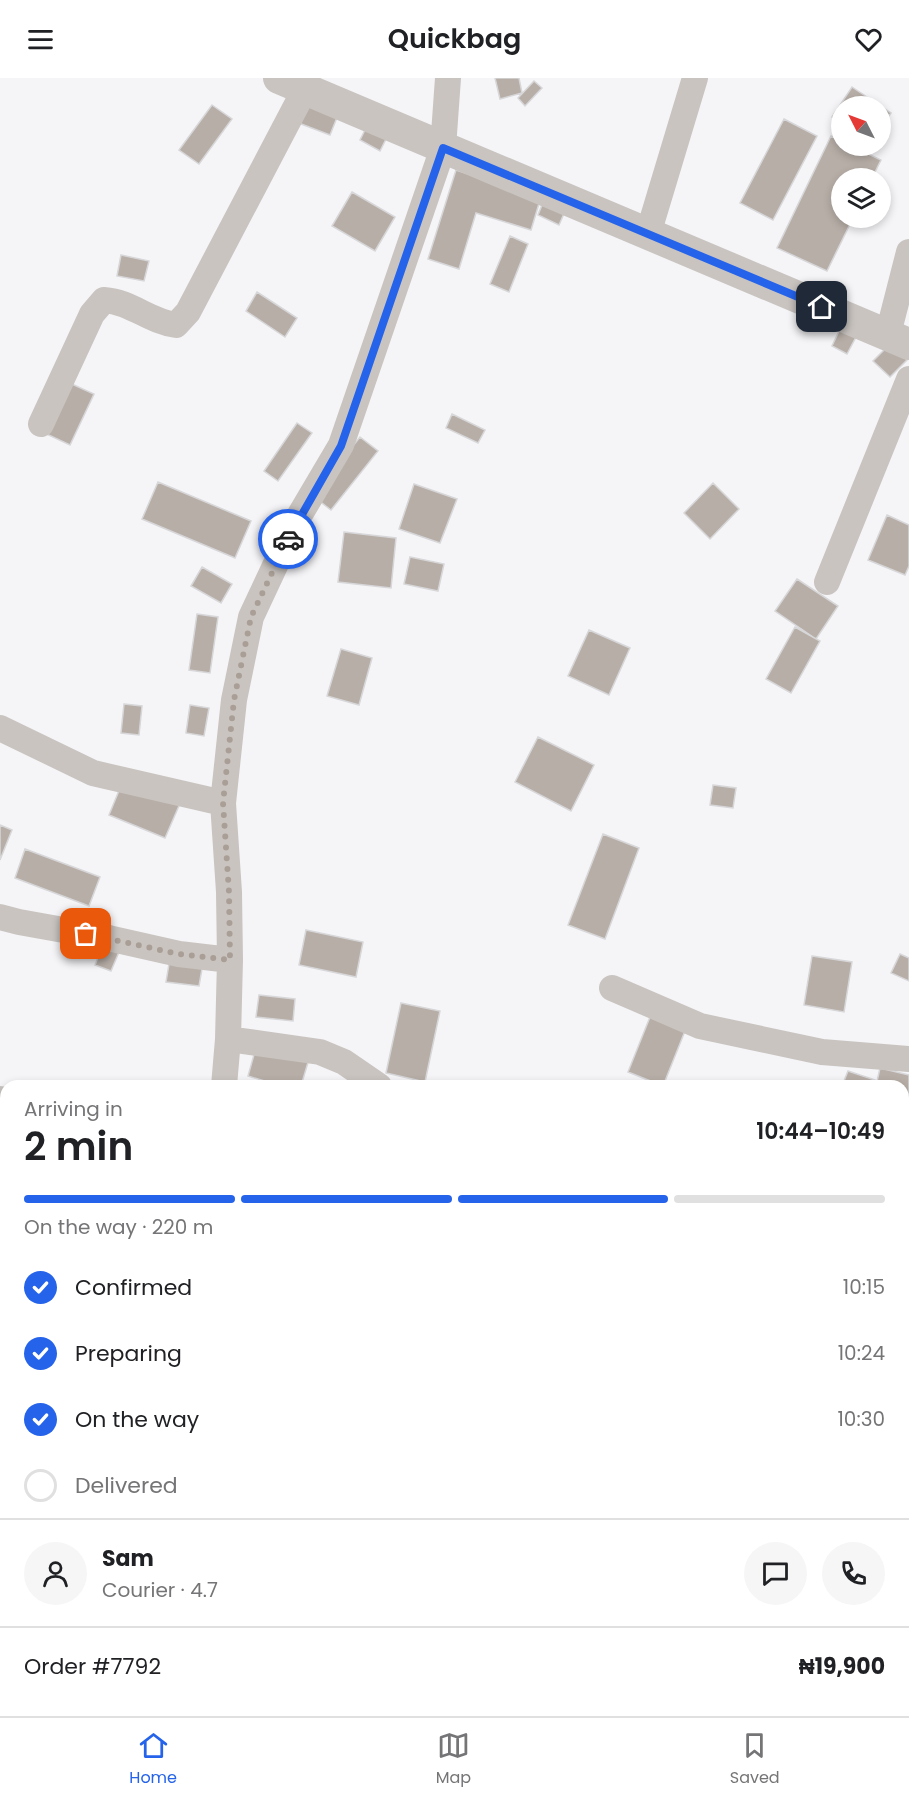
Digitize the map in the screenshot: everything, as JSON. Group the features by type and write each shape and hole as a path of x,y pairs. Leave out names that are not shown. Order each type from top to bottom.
{"street":[{"path":"225,1080 230,960 229,892 223,803 234,700 251,617 295,523 341,446 443,148 448,78"},
{"path":"648,234 695,78"},
{"path":"40,424 93,314 104,300 118,301 162,323 176,325 188,312 292,83 898,339 909,252"},
{"path":"827,582 909,379"},
{"path":"0,728 93,773 223,803"},
{"path":"0,917 179,954 230,960"},
{"path":"612,988 700,1026 822,1052 909,1059"},
{"path":"228,1039 320,1052 344,1062 370,1080"}],"building":[{"path":"495,78 519,78 522,93 500,99"},
{"path":"534,81 542,88 525,106 518,98"},
{"path":"852,87 866,96 846,96"},
{"path":"852,87 866,96 846,96"},
{"path":"305,101 338,115 330,135 296,122"},
{"path":"212,105 232,119 199,164 179,150"},
{"path":"784,119 817,136 773,220 740,203"},
{"path":"784,119 817,136 773,220 740,203"},
{"path":"367,126 387,137 380,151 360,140"},
{"path":"831,136 831,156 873,156 881,160 877,168 831,168 831,228 848,228 827,271 777,248"},
{"path":"831,136 831,156 873,156 881,160 877,168 831,168 831,228 848,228 827,271 777,248"},
{"path":"456,170 541,197 531,230 476,213 459,269 428,259"},
{"path":"352,192 395,217 375,251 332,226"},
{"path":"544,200 566,209 559,225 538,215"},
{"path":"544,200 566,209 559,225 538,215"},
{"path":"510,236 528,244 509,292 490,284"},
{"path":"121,255 149,261 144,281 117,276"},
{"path":"257,292 297,318 285,337 246,311"},
{"path":"840,329 856,337 847,354 832,346"},
{"path":"840,329 856,337 847,354 832,346"},
{"path":"891,343 907,360 890,377 873,361"},
{"path":"891,343 907,360 890,377 873,361"},
{"path":"63,380 94,394 70,445 40,431"},
{"path":"452,414 485,430 478,443 446,428"},
{"path":"297,423 312,433 278,481 264,471"},
{"path":"360,437 378,451 331,510 313,496"},
{"path":"360,437 378,451 331,510 313,496"},
{"path":"158,482 251,521 235,558 142,519"},
{"path":"158,482 251,521 235,558 142,519"},
{"path":"713,483 739,509 710,539 684,513"},
{"path":"713,483 739,509 710,539 684,513"},
{"path":"414,484 457,499 440,543 399,529"},
{"path":"887,515 909,525 909,566 905,575 868,560"},
{"path":"887,515 909,525 909,566 905,575 868,560"},
{"path":"344,532 396,538 391,588 338,582"},
{"path":"344,532 396,538 391,588 338,582"},
{"path":"410,557 444,564 438,591 404,584"},
{"path":"202,567 232,584 221,603 191,586"},
{"path":"797,579 838,606 816,639 775,611"},
{"path":"797,579 838,606 816,639 775,611"},
{"path":"197,614 218,617 210,673 189,670"},
{"path":"795,627 820,641 791,693 766,679"},
{"path":"795,627 820,641 791,693 766,679"},
{"path":"589,630 630,648 609,695 568,676"},
{"path":"589,630 630,648 609,695 568,676"},
{"path":"341,649 372,658 359,705 327,696"},
{"path":"341,649 372,658 359,705 327,696"},
{"path":"124,704 142,706 139,735 121,733"},
{"path":"190,705 209,708 204,736 186,733"},
{"path":"538,737 594,765 571,811 515,782"},
{"path":"538,737 594,765 571,811 515,782"},
{"path":"125,776 182,799 165,838 109,815"},
{"path":"713,785 736,788 733,808 710,805"},
{"path":"713,785 736,788 733,808 710,805"},
{"path":"0,825 12,830 0,860"},
{"path":"603,834 639,848 605,939 568,925"},
{"path":"603,834 639,848 605,939 568,925"},
{"path":"25,849 100,877 89,906 15,878"},
{"path":"111,926 127,933 111,971 95,965"},
{"path":"306,930 363,942 356,977 299,965"},
{"path":"306,930 363,942 356,977 299,965"},
{"path":"172,946 205,952 199,986 166,982"},
{"path":"900,954 909,958 909,981 891,973"},
{"path":"812,956 852,962 844,1012 804,1005"},
{"path":"259,995 295,999 293,1021 256,1017"},
{"path":"259,995 295,999 293,1021 256,1017"},
{"path":"401,1003 440,1011 425,1080 386,1073"},
{"path":"401,1003 440,1011 425,1080 386,1073"},
{"path":"652,1012 687,1026 665,1080 648,1080 628,1072"},
{"path":"652,1012 687,1026 665,1080 648,1080 628,1072"},
{"path":"257,1044 309,1059 303,1080 261,1080 248,1076"},
{"path":"257,1044 309,1059 303,1080 261,1080 248,1076"},
{"path":"880,1068 909,1075 909,1080 877,1080"},
{"path":"848,1071 875,1080 844,1080"},
{"path":"848,1071 875,1080 844,1080"}],"way so far":[{"path":"86,934 179,954 230,960 229,892 223,803 234,700 251,617 288,539"}],"route":[{"path":"288,539 295,523 341,446 443,148 822,307"}]}
